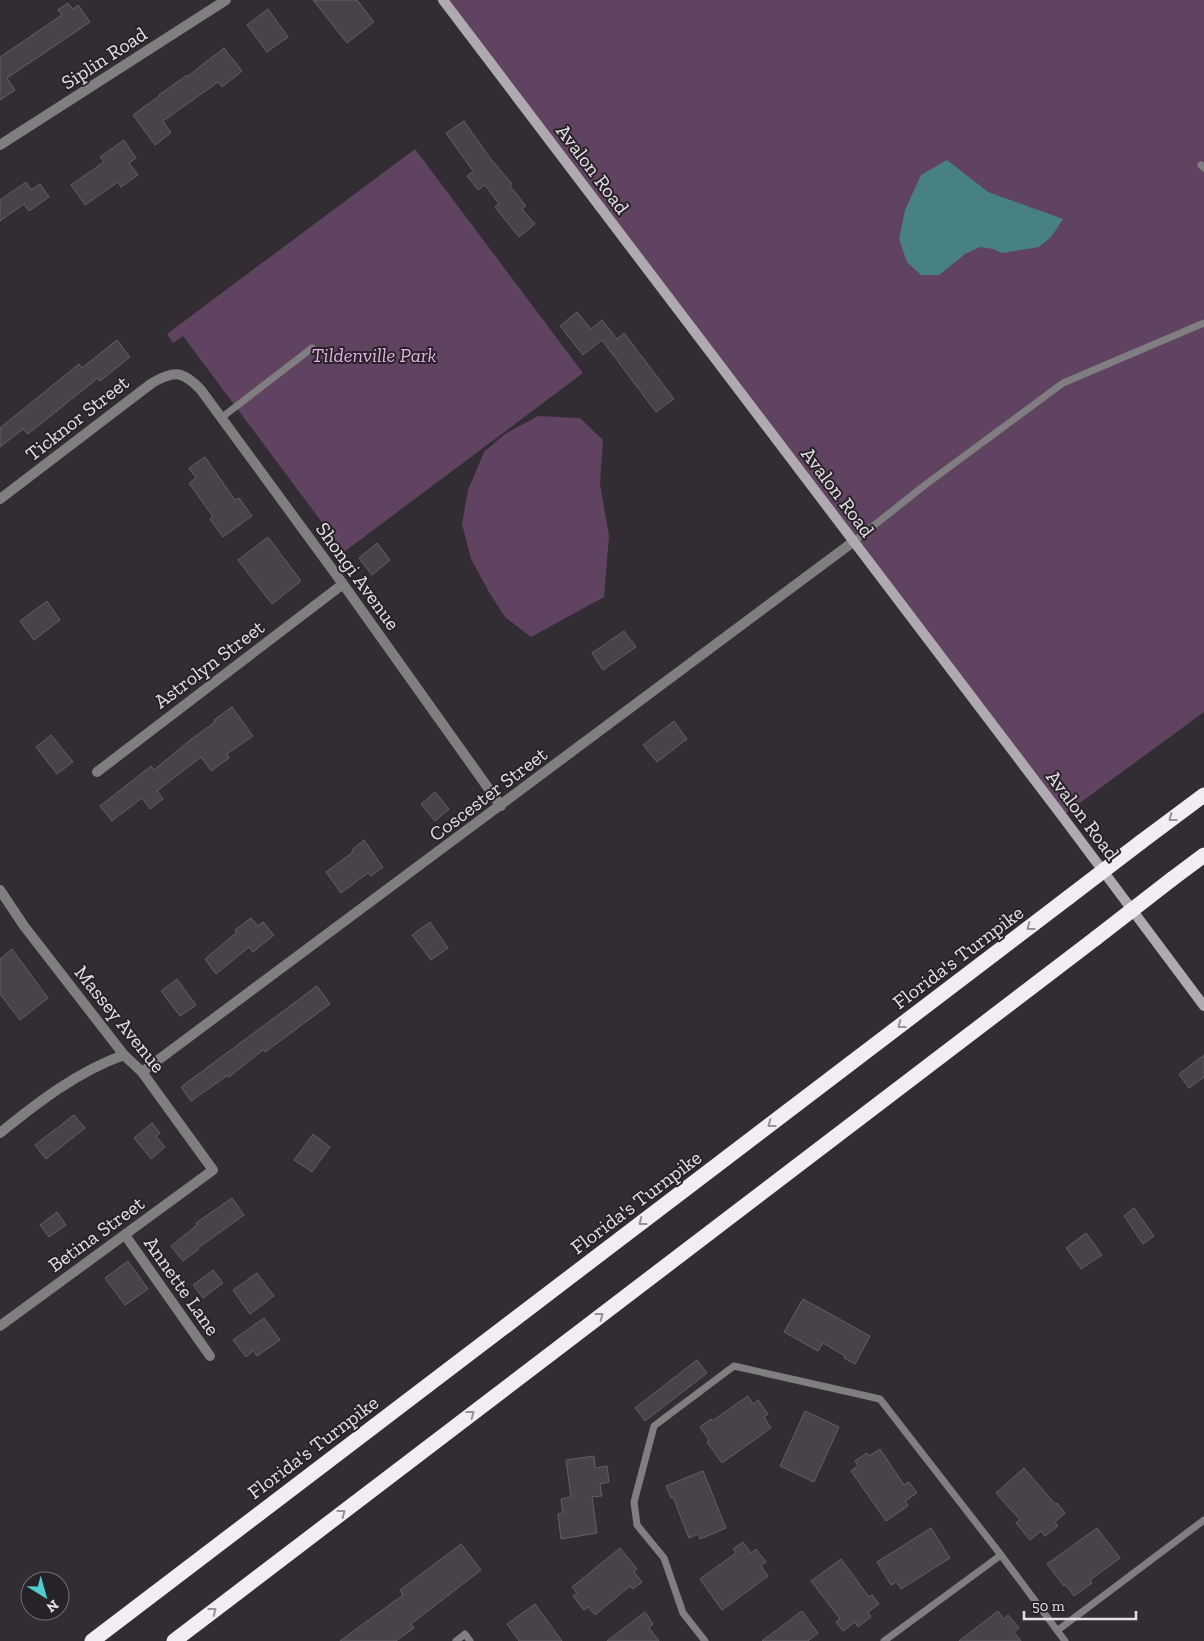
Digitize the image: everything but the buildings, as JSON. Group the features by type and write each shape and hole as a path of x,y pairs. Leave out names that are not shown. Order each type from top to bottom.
{"highway":[{"name":"Florida's Turnpike","path":"92,1641 1204,795"},
{"path":"174,1641 1204,855"}],"main road":[{"name":"Avalon Road","path":"443,0 1204,1006"}],"street":[{"name":"Siplin Road","path":"0,145 226,0"},
{"name":"Shongi Avenue","path":"179,374 192,381 221,418 343,584 500,806"},
{"name":"Ticknor Street","path":"0,499 152,383 166,375 179,374"},
{"name":"Coscester Street","path":"142,1072 853,542"},
{"name":"Astrolyn Street","path":"97,772 343,584"},
{"name":"Massey Avenue","path":"0,890 24,926 124,1055 142,1072 213,1170"},
{"path":"0,1134 22,1115 81,1075 103,1062 124,1055"},
{"name":"Betina Street","path":"0,1326 213,1170"},
{"name":"Annette Lane","path":"124,1235 210,1356"}],"lane":[{"path":"853,542 925,485 1063,383 1204,323"},
{"path":"221,418 312,348"},
{"path":"705,1641 683,1613 664,1558 637,1525 634,1502 654,1426 734,1366 880,1399 1065,1641"},
{"path":"1058,1630 1204,1520"},
{"path":"884,1641 1000,1555"},
{"path":"456,1641 465,1634 470,1641"}],"green space":[{"path":"443,0 1204,0 1204,712 1062,816"},
{"name":"Tildenville Park","path":"415,149 583,373 344,552 183,336 173,343 167,334"},
{"path":"538,416 580,418 603,440 600,484 609,536 604,597 531,637 505,617 489,592 471,559 462,524 468,490 484,452 505,434"}],"water":[{"path":"947,160 988,192 1063,219 1051,237 1039,247 1002,253 980,247 965,254 939,275 921,275 907,262 899,239 905,210 921,175"}]}
